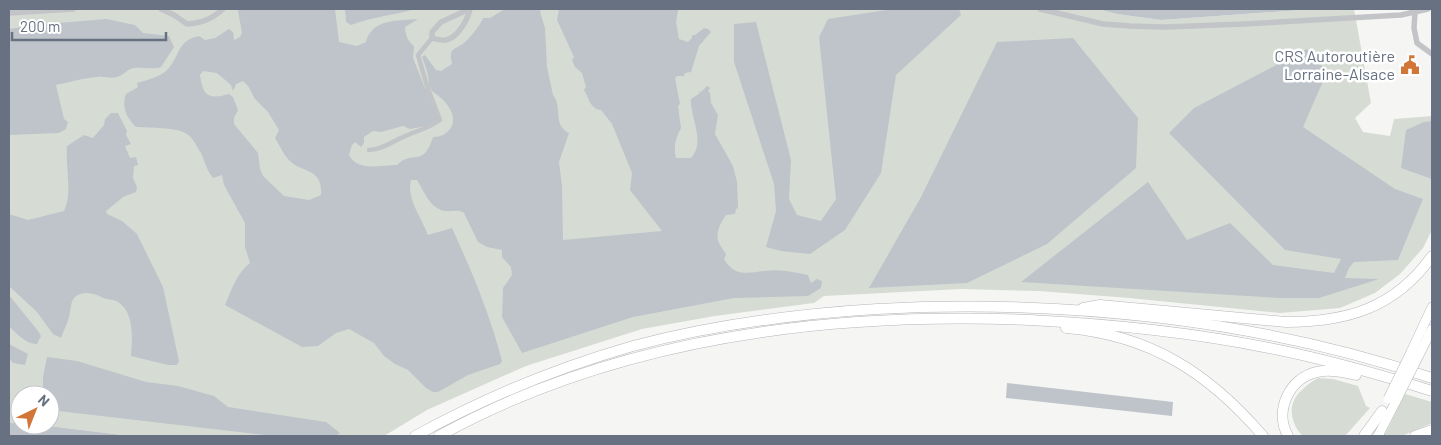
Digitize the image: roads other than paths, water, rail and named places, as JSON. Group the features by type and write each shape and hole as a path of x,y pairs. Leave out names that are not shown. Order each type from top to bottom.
{"highway":[{"path":"1075,310 1100,305 1286,322 1313,322 1333,319 1350,315 1381,302 1408,284 1432,256"},
{"path":"415,436 489,398 555,371 634,346 704,330 788,317 895,308 987,307 1075,310 1182,321 1340,346 1432,371"},
{"path":"993,319 1091,331 1117,337 1156,350 1184,365 1220,391 1263,436"},
{"path":"439,436 503,405 578,376 636,358 722,339 828,325 907,320 993,319 1080,322 1177,333 1268,348 1382,375 1432,391"},
{"path":"1277,336 1354,355 1432,378"},
{"path":"1288,436 1283,426 1283,407 1293,386 1299,380 1307,375 1324,370 1371,377 1382,375"},
{"path":"1364,436 1382,411"},
{"path":"1415,436 1432,430"}],"main road":[{"path":"1376,436 1415,353 1432,307"},
{"path":"1415,353 1431,332"},
{"path":"1376,436 1382,411 1392,400"}],"street":[{"path":"9,13 74,9"},
{"path":"161,9 187,24 201,23 223,9"},
{"path":"369,150 375,150 407,135 428,129 440,120 418,55 432,38 432,32 441,22 469,9"},
{"path":"432,38 449,39 464,22 469,9"},
{"path":"1040,9 1103,24 1130,26 1254,23 1402,15 1428,9"},
{"path":"1416,12 1414,28 1417,43 1432,54"}],"place":[{"name":"CRS Autoroutière Lorraine-Alsace","path":"1410,65"}]}
